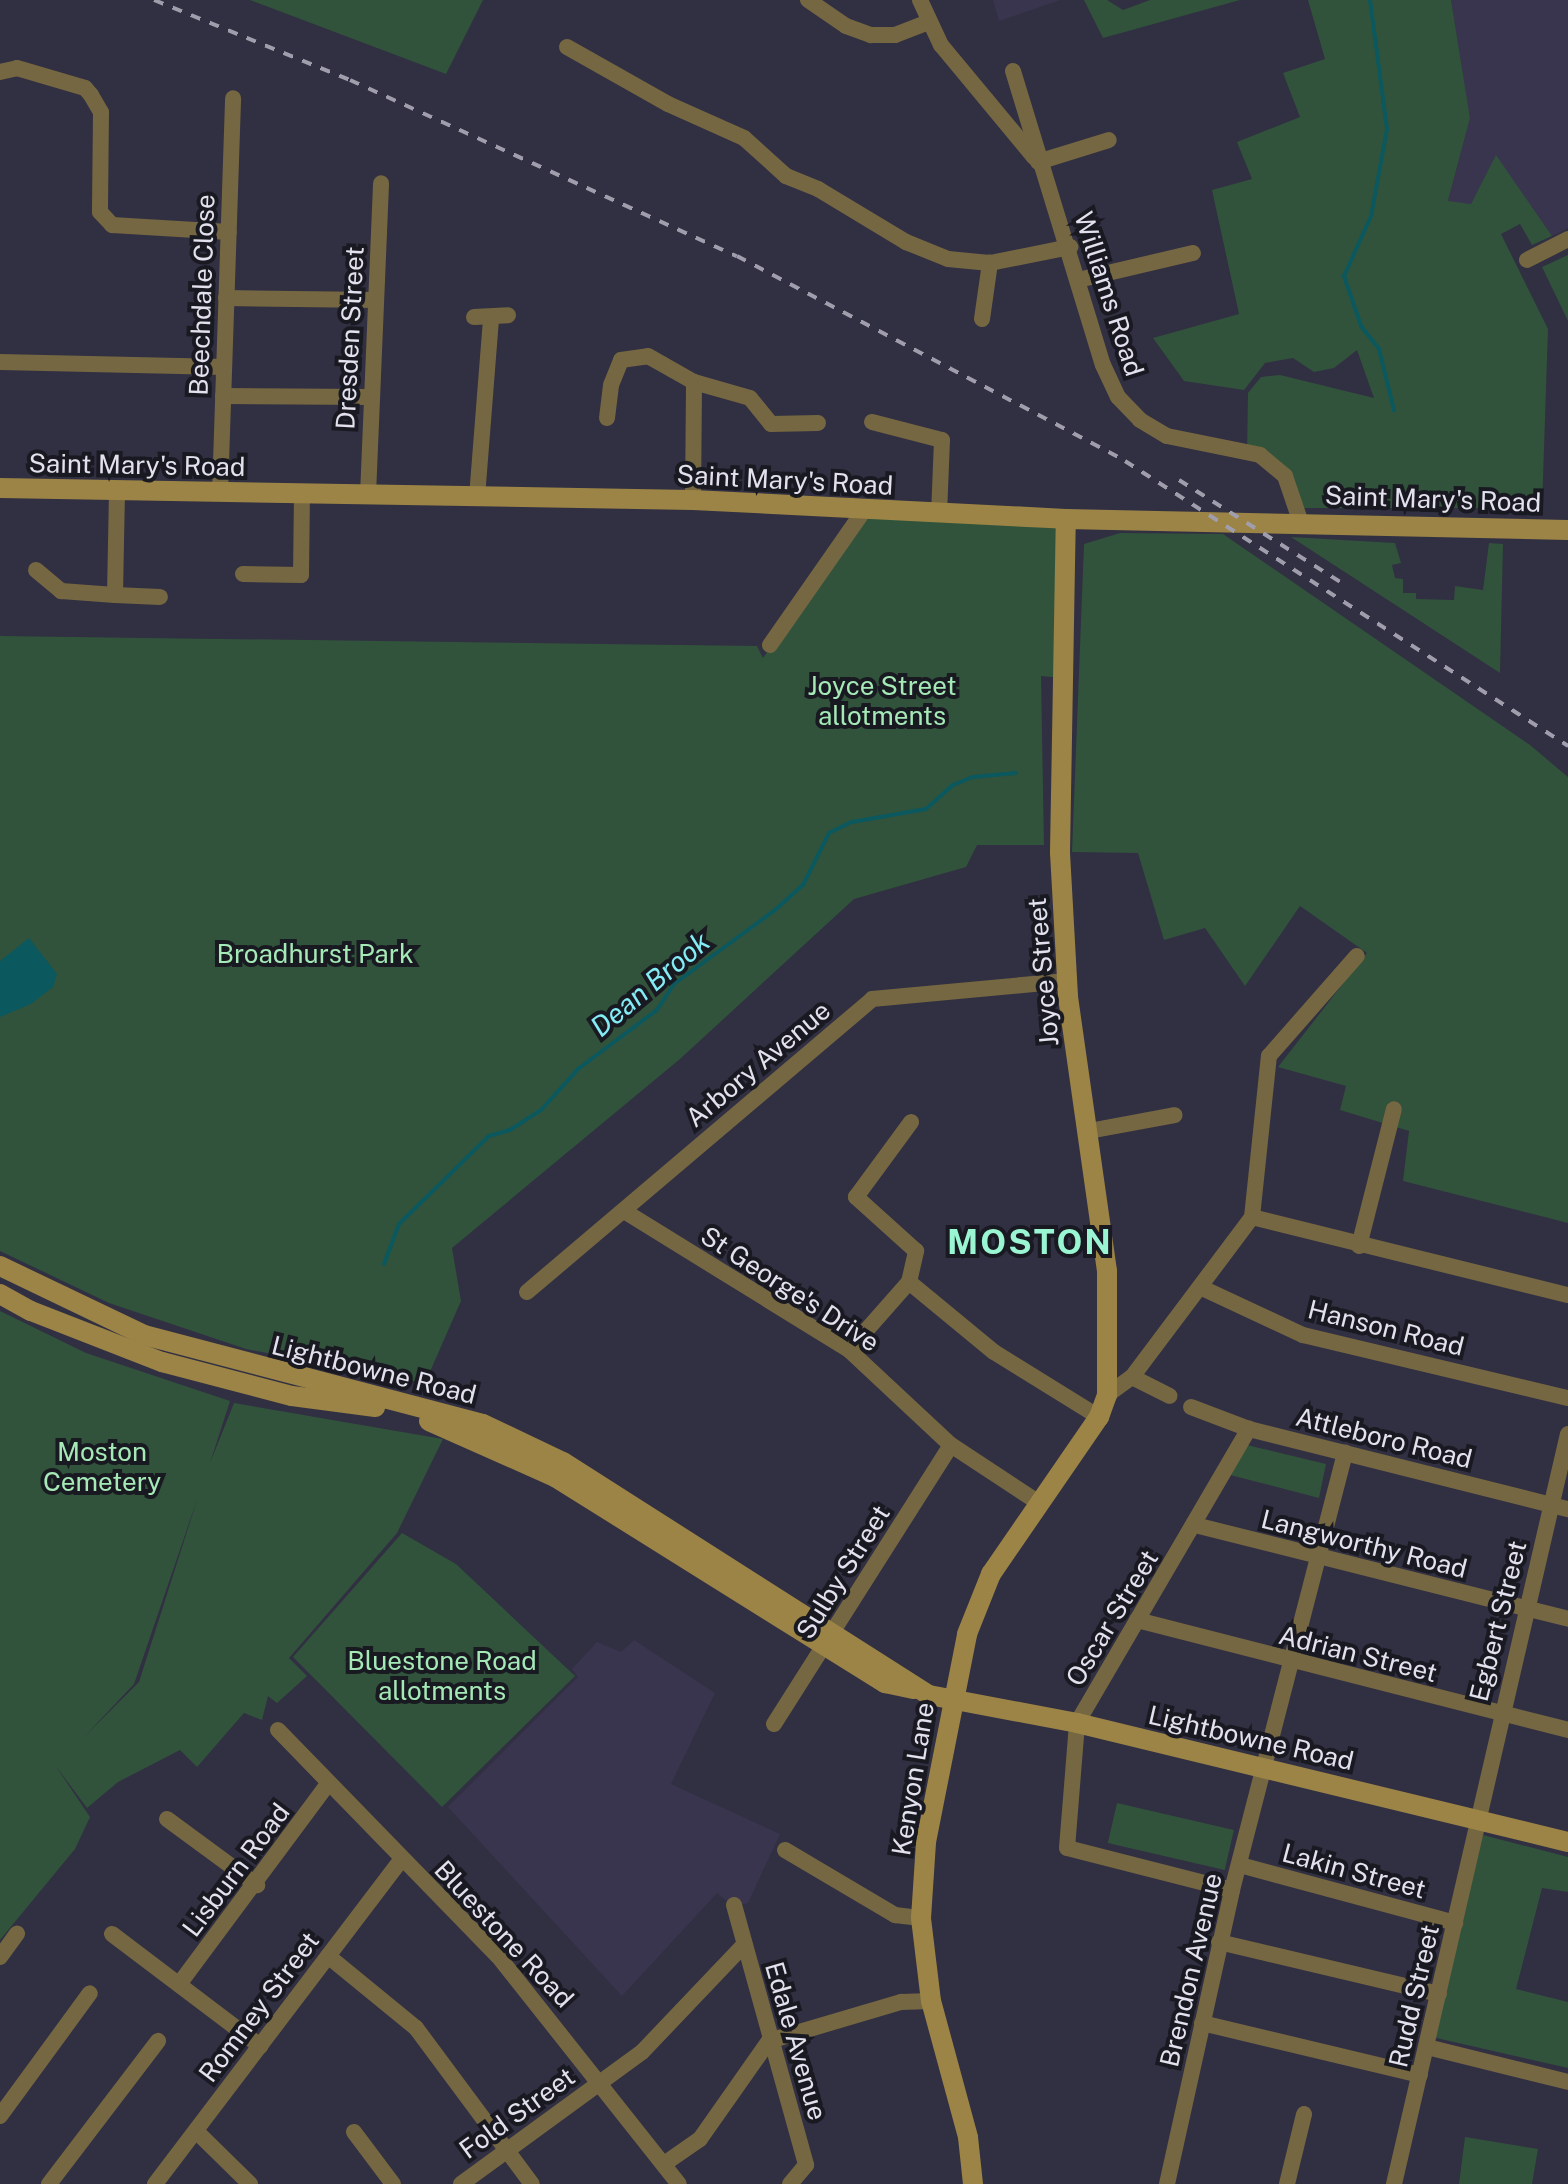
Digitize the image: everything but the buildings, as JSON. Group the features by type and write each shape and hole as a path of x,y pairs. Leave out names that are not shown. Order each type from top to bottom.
{"street":[{"path":"808,0 846,26 871,35 895,35 927,23"},
{"path":"920,0 927,23 1038,162 1109,140"},
{"path":"567,47 668,104 734,132 786,176 818,189 906,242 948,259 990,263 1070,247"},
{"path":"0,72 17,68 85,88 91,95 101,112 100,212 112,225 229,232"},
{"name":"Williams Road","path":"1013,71 1038,162 1070,247 1103,365 1118,397 1140,420 1167,436 1260,455 1285,476 1300,520"},
{"name":"Beechdale Close","path":"220,493 233,98"},
{"name":"Dresden Street","path":"368,495 369,397 381,183"},
{"path":"1527,260 1568,239"},
{"path":"1078,280 1193,253"},
{"path":"982,319 990,263"},
{"path":"226,298 376,300"},
{"path":"477,497 483,318 508,315"},
{"path":"607,418 611,385 621,360 648,356 694,382 750,398 771,424 818,423"},
{"path":"0,362 224,367"},
{"path":"693,500 694,382"},
{"path":"223,396 369,397"},
{"path":"872,422 942,440 939,514"},
{"name":"Saint Mary's Road","path":"0,488 693,500 1066,519 1300,520 1568,530"},
{"path":"115,595 117,491"},
{"path":"243,574 301,575 302,495"},
{"path":"770,645 865,509"},
{"name":"Joyce Street","path":"1066,519 1060,852 1067,981 1107,1271 1107,1395 1099,1417"},
{"path":"36,570 61,591 160,597"},
{"path":"1107,1395 1132,1377 1252,1217 1269,1056 1357,956"},
{"name":"Arbory Avenue","path":"527,1292 872,999 1067,981"},
{"path":"1359,1246 1394,1109"},
{"path":"1089,1131 1175,1115"},
{"path":"849,1350 909,1282 916,1251 856,1197 911,1122"},
{"name":"St George's Drive","path":"624,1211 849,1350 951,1445 1039,1503"},
{"path":"1252,1217 1359,1246 1568,1295"},
{"name":"Lightbowne Road","path":"0,1266 144,1335 483,1424 563,1462 830,1638"},
{"path":"909,1282 994,1352 1099,1417"},
{"name":"Hanson Road","path":"1200,1287 1303,1335 1568,1398"},
{"name":"Lightbowne Road","path":"0,1294 31,1311 162,1362 292,1396 386,1410 476,1438 555,1477 921,1690 952,1701 1077,1723 1568,1842"},
{"path":"1132,1377 1170,1396"},
{"name":"Attleboro Road","path":"1191,1407 1249,1429 1568,1509"},
{"name":"Kenyon Lane","path":"969,2183 968,2137 931,2001 921,1918 926,1842 967,1634 991,1574 1099,1417"},
{"name":"Oscar Street","path":"1232,1890 1067,1848 1077,1723 1249,1429"},
{"name":"Egbert Street","path":"1481,1820 1500,1713 1568,1434"},
{"name":"Sulby Street","path":"774,1724 951,1445"},
{"name":"Brendon Avenue","path":"1167,2184 1219,1942 1345,1452"},
{"name":"Langworthy Road","path":"1195,1525 1568,1619"},
{"name":"Adrian Street","path":"1137,1620 1291,1663 1568,1730"},
{"name":"Bluestone Road","path":"278,1730 401,1860 498,1956 602,2082 679,2184"},
{"name":"Lisburn Road","path":"180,1983 257,1885 328,1784"},
{"path":"167,1819 257,1885"},
{"name":"Rudd Street","path":"1394,2184 1481,1820"},
{"path":"785,1850 895,1915 921,1918"},
{"name":"Romney Street","path":"155,2184 401,1860"},
{"name":"Lakin Street","path":"1240,1865 1455,1923"},
{"name":"Edale Avenue","path":"734,1905 769,2041 806,2165 790,2184"},
{"path":"0,1957 17,1934"},
{"path":"112,1934 260,2046"},
{"path":"1219,1942 1439,1994"},
{"name":"Fold Street","path":"461,2184 642,2052 744,1945"},
{"path":"328,1956 416,2028 532,2184"},
{"path":"0,2116 90,1993"},
{"path":"664,2164 700,2139 769,2041 901,2002 931,2001"},
{"path":"1202,2023 1420,2075"},
{"path":"49,2184 158,2041"},
{"path":"1427,2047 1568,2082"},
{"path":"1287,2184 1304,2114"},
{"path":"196,2131 250,2184"},
{"path":"354,2132 393,2184"}],"shaded area":[{"path":"993,0 1060,0 999,21"},
{"path":"1451,0 1568,0 1568,228 1552,236 1496,156 1471,204 1448,202 1470,118"},
{"path":"29,938 57,974 53,987 31,1004 0,1017 0,961"},
{"path":"634,1640 715,1693 671,1784 780,1834 748,1903 733,1906 717,1893 622,1996 448,1807 578,1677 572,1669 597,1642 621,1652"}],"green space":[{"path":"250,0 483,0 446,74"},
{"path":"1084,0 1107,0 1123,10 1150,0 1240,0 1103,38"},
{"path":"1308,0 1451,0 1470,118 1448,201 1471,204 1496,155 1552,236 1532,245 1520,224 1501,234 1548,329 1542,508 1296,508 1284,476 1247,452 1248,393 1261,377 1280,375 1374,398 1357,350 1334,368 1314,372 1293,358 1265,363 1244,390 1184,381 1153,338 1239,314 1212,190 1252,179 1237,142 1300,117 1283,73 1325,59"},
{"path":"1568,255 1568,321 1542,267"},
{"name":"Broadhurst Park","path":"865,509 1066,519 1063,678 1041,676 1044,845 977,845 966,867 854,899 680,1059 452,1248 461,1301 425,1383 246,1349 109,1303 0,1251 0,636 757,646 763,658"},
{"path":"1120,533 1223,534 1530,745 1568,777 1568,1223 1403,1181 1409,1131 1340,1110 1346,1086 1278,1067 1367,953 1300,906 1245,986 1205,928 1164,940 1138,853 1072,852 1084,544"},
{"path":"1291,537 1395,543 1401,563 1392,565 1395,578 1403,579 1403,593 1416,593 1416,599 1454,600 1455,586 1483,590 1489,543 1503,544 1500,673"},
{"name":"Moston Cemetery","path":"0,1311 86,1353 230,1401 210,1463 234,1403 443,1439 397,1533 289,1658 307,1676 277,1703 268,1696 262,1720 244,1713 197,1767 180,1750 118,1782 87,1808 55,1765 90,1817 75,1849 0,1940","holes":["198,1497 139,1682 84,1737 134,1684"]},
{"path":"1247,1445 1326,1464 1319,1498 1230,1475"},
{"name":"Bluestone Road allotments","path":"402,1533 456,1564 575,1676 442,1807 293,1657"},
{"path":"1117,1803 1234,1830 1225,1870 1108,1843"},
{"path":"1483,1835 1568,1857 1568,1892 1542,1888 1516,1989 1568,2002 1568,2068 1432,2037"},
{"path":"1465,2137 1538,2149 1532,2184 1459,2184"}],"waterway":[{"path":"1370,0 1387,129 1371,216 1344,276 1361,326 1379,349 1394,410"},
{"name":"Dean Brook","path":"384,1264 399,1224 489,1136 510,1130 542,1109 578,1069 657,1010 674,984 775,910 803,885 829,833 852,822 926,809 953,785 973,777 1016,773"}],"railway":[{"path":"154,0 350,80 737,256 1125,461 1568,746"},
{"path":"1179,480 1342,583"}],"district":[{"name":"MOSTON","path":"1030,1243"}],"park label":[{"name":"Joyce Street allotments","path":"882,701"}]}
